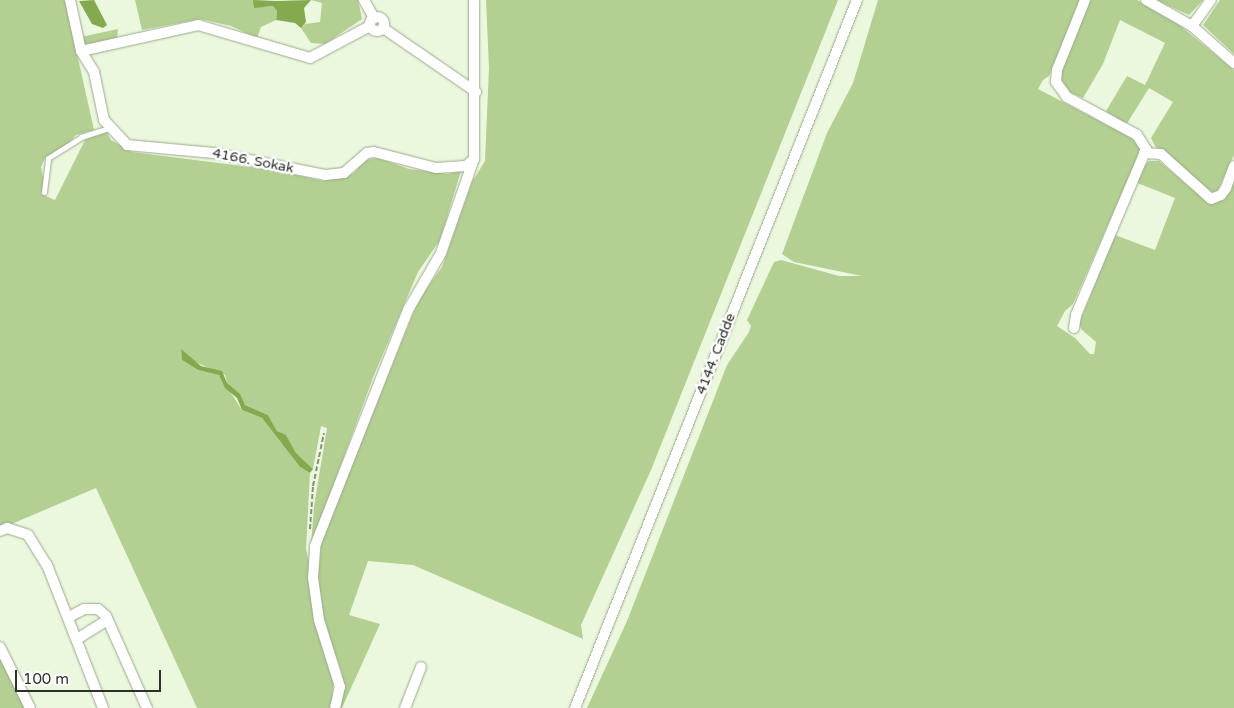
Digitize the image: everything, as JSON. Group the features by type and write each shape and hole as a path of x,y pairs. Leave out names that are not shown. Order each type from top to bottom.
{"street":[{"name":"4166. Sokak","path":"70,0 81,51 94,72 104,120 109,128 127,145 137,148 214,153 325,176 344,174 367,153 374,152 436,168 466,166 474,160"},
{"path":"364,0 376,31 383,28 476,92"},
{"path":"335,708 340,687 319,620 313,578 315,546 408,310 441,253 474,160 476,92 474,0"},
{"name":"4144. Cadde","path":"575,708 857,0"},
{"path":"1074,328 1076,315 1144,152 1145,144 1138,135 1068,97 1060,91 1056,82 1057,70 1084,0"},
{"path":"1146,0 1192,26 1234,63"},
{"path":"1192,26 1211,0"},
{"path":"81,51 198,25 310,58 372,22"},
{"path":"1144,152 1162,154 1212,199 1221,195 1226,188 1234,166"},
{"path":"0,531 7,528 28,535 47,565 69,617 103,708"},
{"path":"69,617 84,610 98,609 108,620 146,708"},
{"path":"77,639 108,620"},
{"path":"0,647 30,708"},
{"path":"405,708 421,667"}],"lane":[{"path":"44,192 48,158 82,137 109,128"}],"path":[{"path":"310,532 313,486 324,433"}],"shaded area":[{"path":"0,0 65,0 94,130 76,135 68,144 45,158 41,167 44,182 41,194 55,200 86,138 106,131 111,140 132,152 274,170 323,181 353,174 365,160 378,158 409,169 448,174 461,171 440,240 418,272 374,375 311,546 314,506 327,428 321,426 313,469 296,453 286,436 277,431 268,415 245,405 227,383 225,375 193,361 181,350 182,360 198,370 219,375 242,410 262,418 300,467 310,473 306,549 334,676 331,708 197,708 96,488 0,529"},
{"path":"94,0 107,25 103,28 92,24 79,1"},
{"path":"135,0 253,0 264,7 273,6 277,11 276,20 261,27 257,38 231,26 200,19 142,30"},
{"path":"253,0 311,0 304,8 306,22 301,28 295,23 276,20 277,11 273,6 254,8"},
{"path":"311,0 358,0 362,19 325,44 311,43 301,28 305,24 320,22 322,3"},
{"path":"486,0 838,0 651,470 581,625 583,639 413,565 368,561 349,615 380,624 342,708 339,708 344,690 341,670 321,615 317,579 322,539 419,299 442,267 472,182 485,161 489,68"},
{"path":"878,0 1080,0 1049,76 1043,80 1038,89 1134,139 1141,149 1073,304 1065,311 1057,326 1075,338 1090,354 1094,354 1096,342 1082,330 1079,324 1115,235 1155,250 1175,198 1135,182 1144,166 1149,161 1159,161 1192,189 1216,201 1234,174 1234,708 587,708 627,621 727,365 749,332 751,326 747,320 774,262 781,260 839,276 862,276 794,262 782,254 827,133 853,83"},
{"path":"1089,0 1137,0 1172,19 1234,70 1234,155 1218,190 1211,194 1155,146 1151,138 1173,102 1149,88 1126,125 1106,111 1127,76 1145,85 1165,43 1120,20 1103,64 1083,98 1069,92 1061,85 1059,74"},
{"path":"1156,0 1203,0 1189,15"},
{"path":"1220,0 1234,0 1234,54 1203,25"},
{"path":"118,29 117,39 84,46 81,37"},
{"path":"181,349 201,366 222,371 227,383 240,394 245,405 268,415 277,431 286,435 296,453 313,469 310,473 300,467 262,418 242,410 237,398 225,388 219,375 198,370 182,360"},
{"path":"0,654 25,708 0,708"}]}
